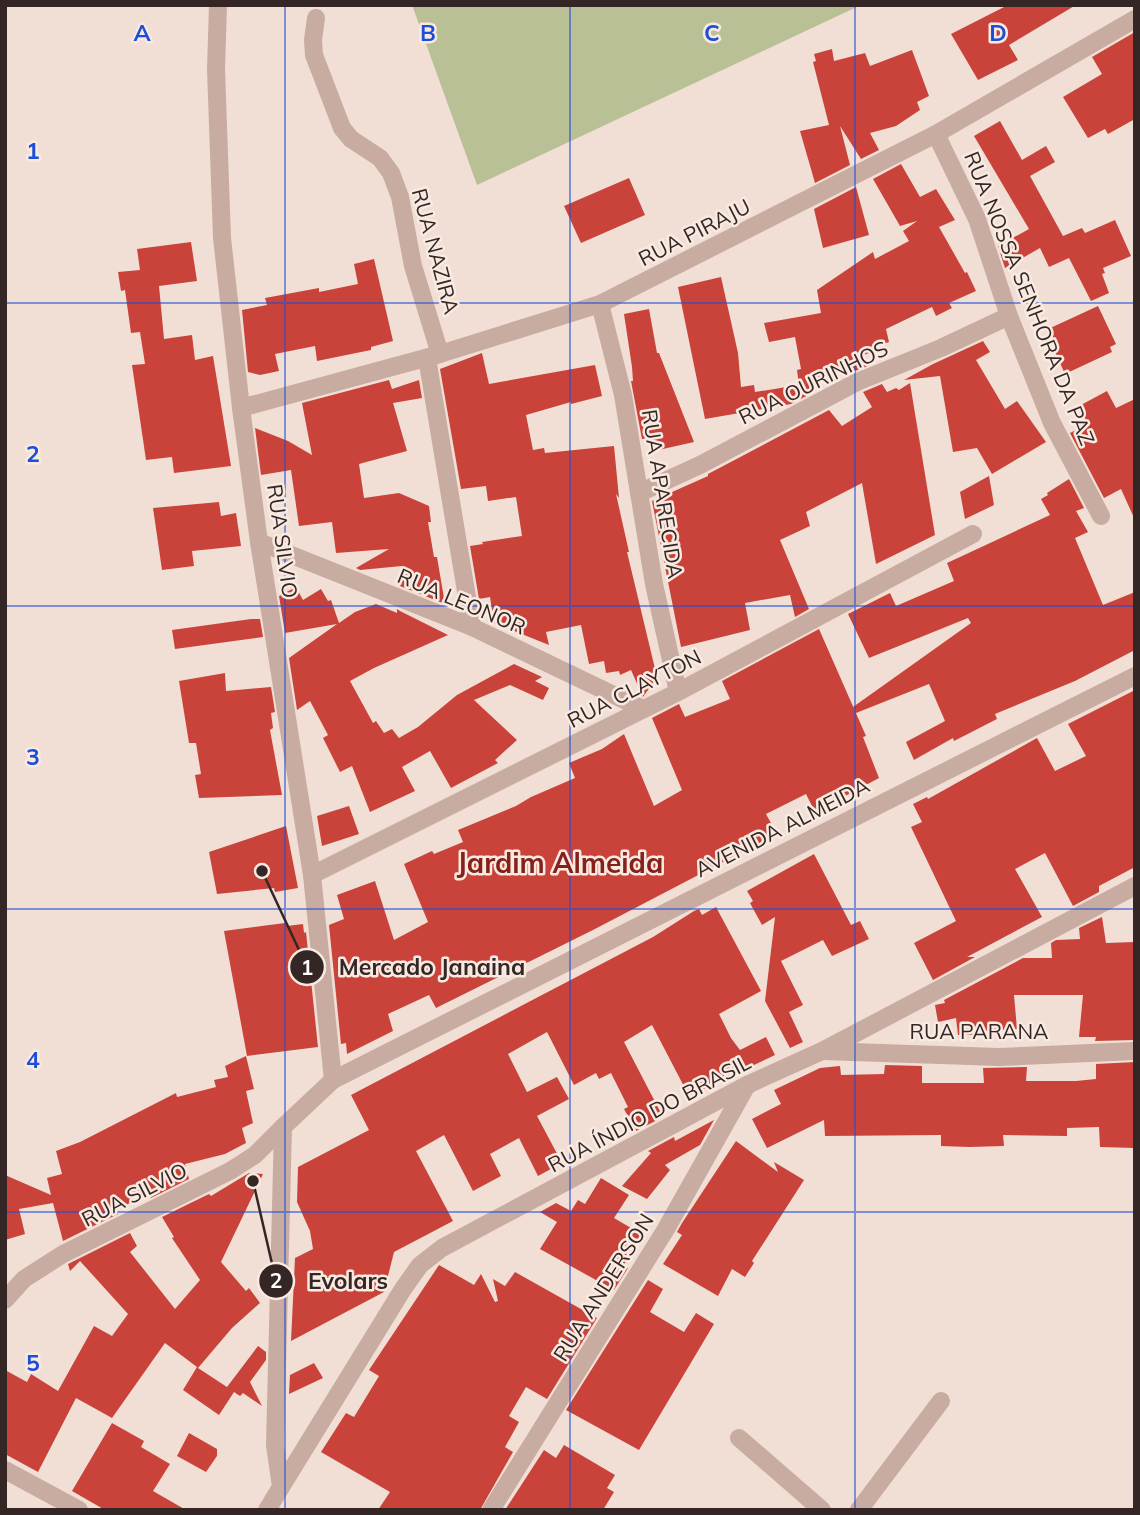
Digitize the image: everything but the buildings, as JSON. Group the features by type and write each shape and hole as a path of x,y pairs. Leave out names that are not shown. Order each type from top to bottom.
{"street":[{"name":"RUA SILVIO","path":"218,5 216,69 222,238 241,408 312,875 333,1080"},
{"name":"RUA NAZIRA","path":"316,18 314,55 342,128 351,139 380,159 391,173 400,197 433,356 472,627"},
{"name":"RUA PIRAJU","path":"241,408 433,356 600,304 936,134 1135,19"},
{"name":"RUA NOSSA SENHORA DA PAZ","path":"936,134 977,219 1009,316 1052,423 1101,516"},
{"name":"RUA APARECIDA","path":"600,304 623,395 654,583 678,692"},
{"name":"RUA OURINHOS","path":"639,493 700,465 857,382 941,348 1009,316"},
{"name":"RUA CLAYTON","path":"312,875 678,692 972,534"},
{"name":"RUA LEONOR","path":"260,542 472,627 643,709"},
{"name":"AVENIDA ALMEIDA","path":"284,1127 333,1080 1135,676"},
{"name":"RUA ÍNDIO DO BRASIL","path":"281,1488 402,1289 420,1265 442,1248 747,1086 822,1051 1135,886"},
{"name":"RUA PARANA","path":"822,1051 999,1057 1135,1051"},
{"name":"RUA ANDERSON","path":"491,1510 666,1229 747,1086"},
{"name":"RUA SILVIO","path":"5,1300 24,1279 63,1254 230,1171 255,1155 284,1127"},
{"path":"267,1510 281,1488 275,1445 284,1127"},
{"path":"859,1510 941,1401"},
{"path":"739,1438 822,1510"},
{"path":"5,1470 79,1510"}],"green space":[{"path":"412,5 861,5 477,185"}],"place":[{"name":"Mercado Janaina","path":"262,871"},
{"name":"Evolars","path":"253,1181"}],"district":[{"name":"Jardim Almeida","path":"560,862"}]}
